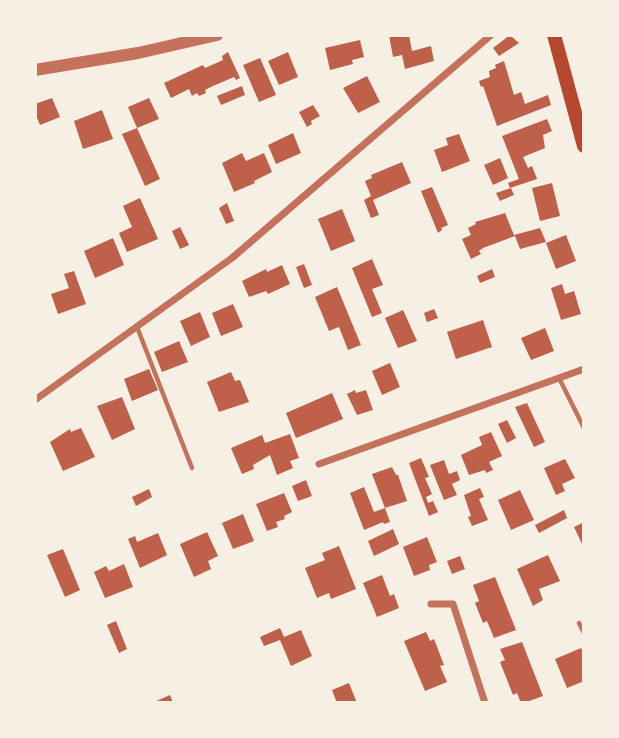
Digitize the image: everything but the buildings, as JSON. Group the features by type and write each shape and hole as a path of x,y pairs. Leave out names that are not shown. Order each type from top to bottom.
{"main road":[{"path":"554,35 584,146"}],"street":[{"path":"35,71 138,53 217,35"},
{"path":"35,400 232,258 491,35"},
{"path":"319,464 584,369"},
{"path":"431,604 453,604 485,703"}],"lane":[{"path":"137,327 192,468"},
{"path":"559,378 584,428"},
{"path":"579,623 584,633"}]}
